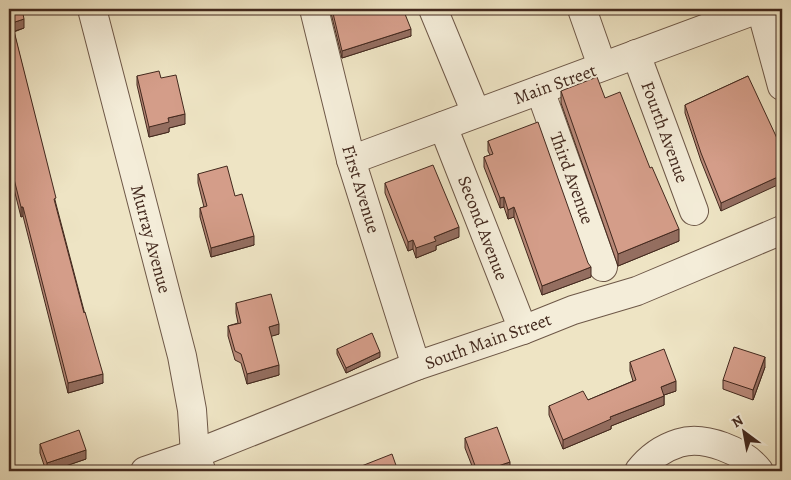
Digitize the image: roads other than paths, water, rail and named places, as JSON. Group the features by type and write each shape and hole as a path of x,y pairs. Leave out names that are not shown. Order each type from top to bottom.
{"street":[{"name":"Murray Avenue","path":"92,9 182,356 192,410 198,463"},
{"name":"First Avenue","path":"314,9 352,160 416,366"},
{"path":"433,9 476,113"},
{"path":"582,9 602,66"},
{"name":"Main Street","path":"352,160 759,9"},
{"path":"759,9 782,86"},
{"name":"Fourth Avenue","path":"636,54 694,211"},
{"name":"Third Avenue","path":"540,90 604,267"},
{"name":"Second Avenue","path":"443,126 523,330"},
{"name":"South Main Street","path":"145,471 198,463 416,366 523,330 573,310 637,290 782,230"},
{"path":"640,471 646,461 662,451 680,442 699,441 719,445 741,454 759,471"}]}
